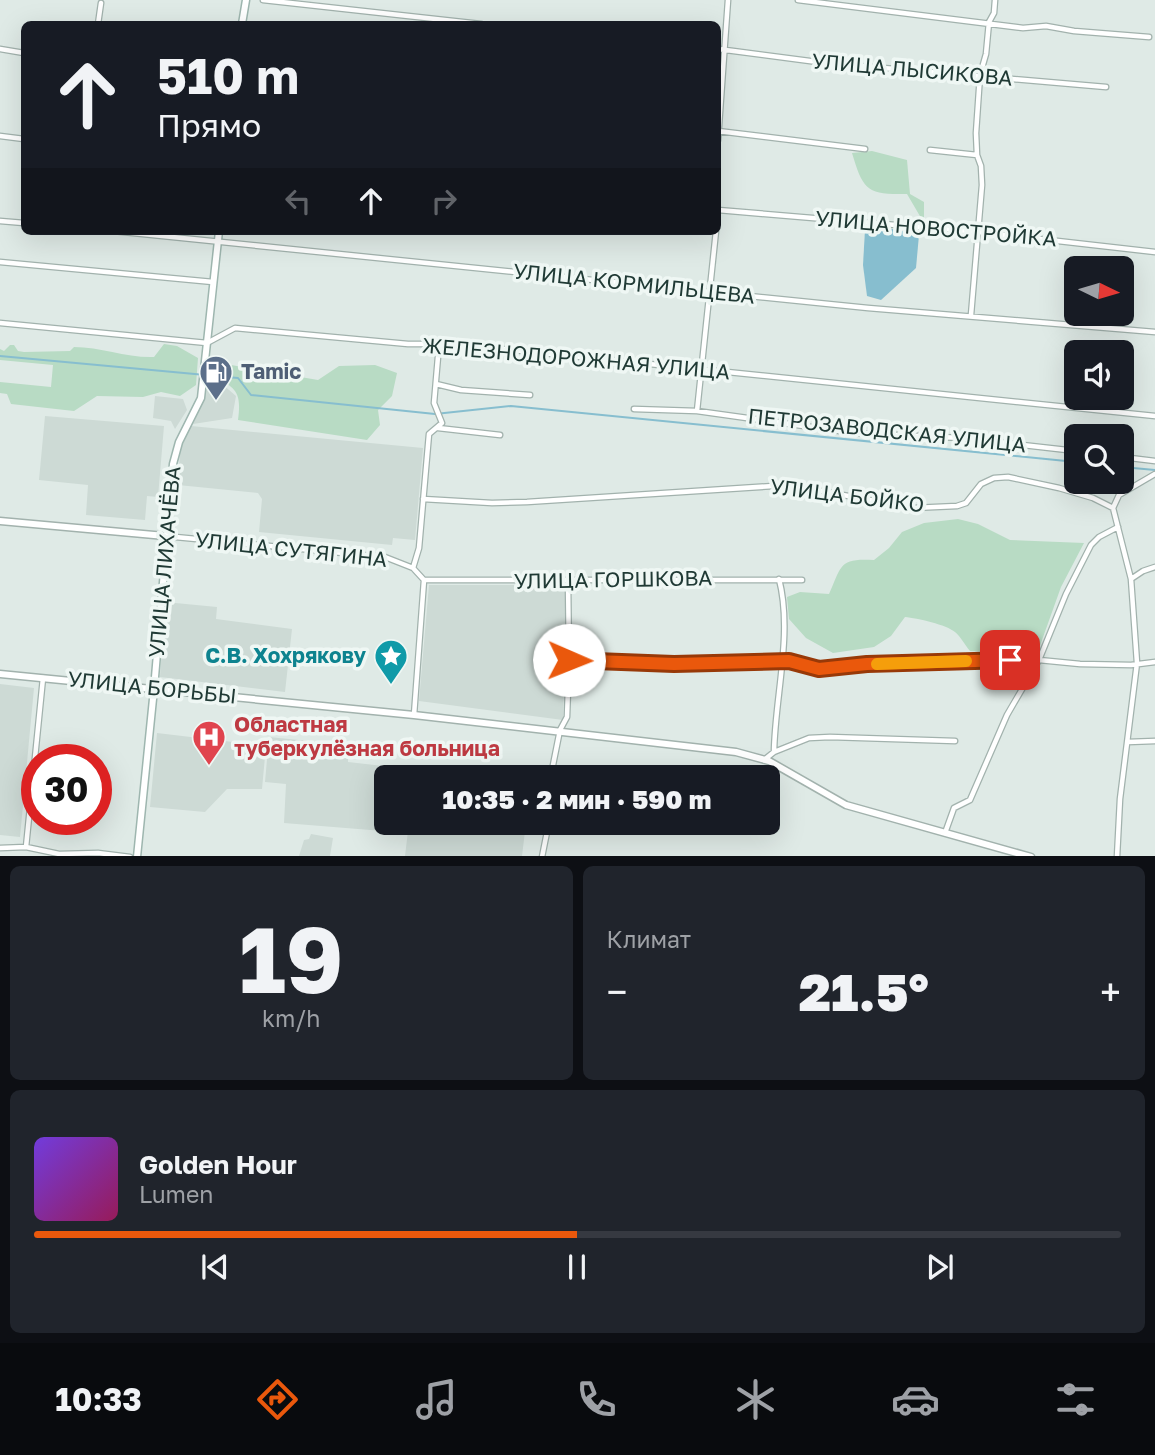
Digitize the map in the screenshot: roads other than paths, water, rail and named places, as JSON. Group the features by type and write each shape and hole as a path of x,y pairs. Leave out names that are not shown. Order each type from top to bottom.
{"street":[{"path":"243,21 246,0"},
{"path":"263,0 454,21"},
{"path":"721,96 728,0"},
{"path":"798,0 1023,28 1046,26 1074,32 1149,37"},
{"path":"971,315 982,185 976,133 981,75 995,0"},
{"path":"98,21 101,3"},
{"path":"0,49 21,52"},
{"name":"УЛИЦА ЛЫСИКОВА","path":"721,49 825,63 1107,88"},
{"path":"721,131 865,149"},
{"path":"0,136 21,139"},
{"path":"930,150 977,155"},
{"name":"УЛИЦА НОВОСТРОЙКА","path":"721,210 979,232 1155,252"},
{"path":"0,221 21,223"},
{"name":"УЛИЦА КОРМИЛЬЦЕВА","path":"160,235 868,308 1155,332"},
{"name":"УЛИЦА ЛИХАЧЁВА","path":"136,856 154,689 173,464 179,442 201,398 219,235"},
{"path":"697,411 716,235"},
{"path":"0,262 213,282"},
{"path":"0,323 207,344"},
{"name":"ЖЕЛЕЗНОДОРОЖНАЯ УЛИЦА","path":"207,344 235,328 439,345 455,344 1155,416"},
{"path":"414,715 424,580 413,568 419,548 429,434 442,423 434,403 439,345"},
{"path":"436,384 461,390 530,395"},
{"name":"ПЕТРОЗАВОДСКАЯ УЛИЦА","path":"634,409 697,411 854,433 962,438 1064,450"},
{"path":"439,428 500,435"},
{"path":"1134,458 1155,461"},
{"path":"1117,856 1121,799 1138,663 1131,579 1113,508 1119,495 1155,474"},
{"name":"УЛИЦА БОЙКО","path":"423,499 527,502 789,485 913,508 957,506 966,503 981,484 994,478 1008,477 1093,498 1113,508"},
{"name":"УЛИЦА СУТЯГИНА","path":"0,521 385,557 413,568"},
{"path":"945,833 954,808 970,800 1007,715 1039,660 1066,594 1091,545 1099,537 1118,527"},
{"path":"1131,579 1143,570 1155,567"},
{"path":"774,752 780,661 785,636 783,594 779,579"},
{"name":"УЛИЦА ГОРШКОВА","path":"424,580 802,580"},
{"path":"553,765 558,730 567,717 568,580"},
{"path":"569,660 674,664 789,661 819,669 849,665 951,661 1039,660 1131,665 1155,662"},
{"name":"УЛИЦА БОРЬБЫ","path":"0,674 558,730 736,752 764,760 846,805 1031,856"},
{"path":"26,847 43,678"},
{"path":"764,760 774,752 809,738 956,741"},
{"path":"1128,742 1155,741"},
{"path":"542,856 546,835"},
{"path":"0,848 26,847 59,854 130,856"}],"water":[{"path":"888,228 919,235 916,268 881,300 867,296 863,265 865,230"}],"waterway":[{"path":"0,356 238,378 251,395 435,414 511,406 1064,461"},
{"path":"1134,468 1155,470"}],"place":[{"name":"Tamic","path":"216,402"},
{"name":"С.В. Хохрякову","path":"391,686"},
{"name":"Областная туберкулёзная больница","path":"209,767"}]}
